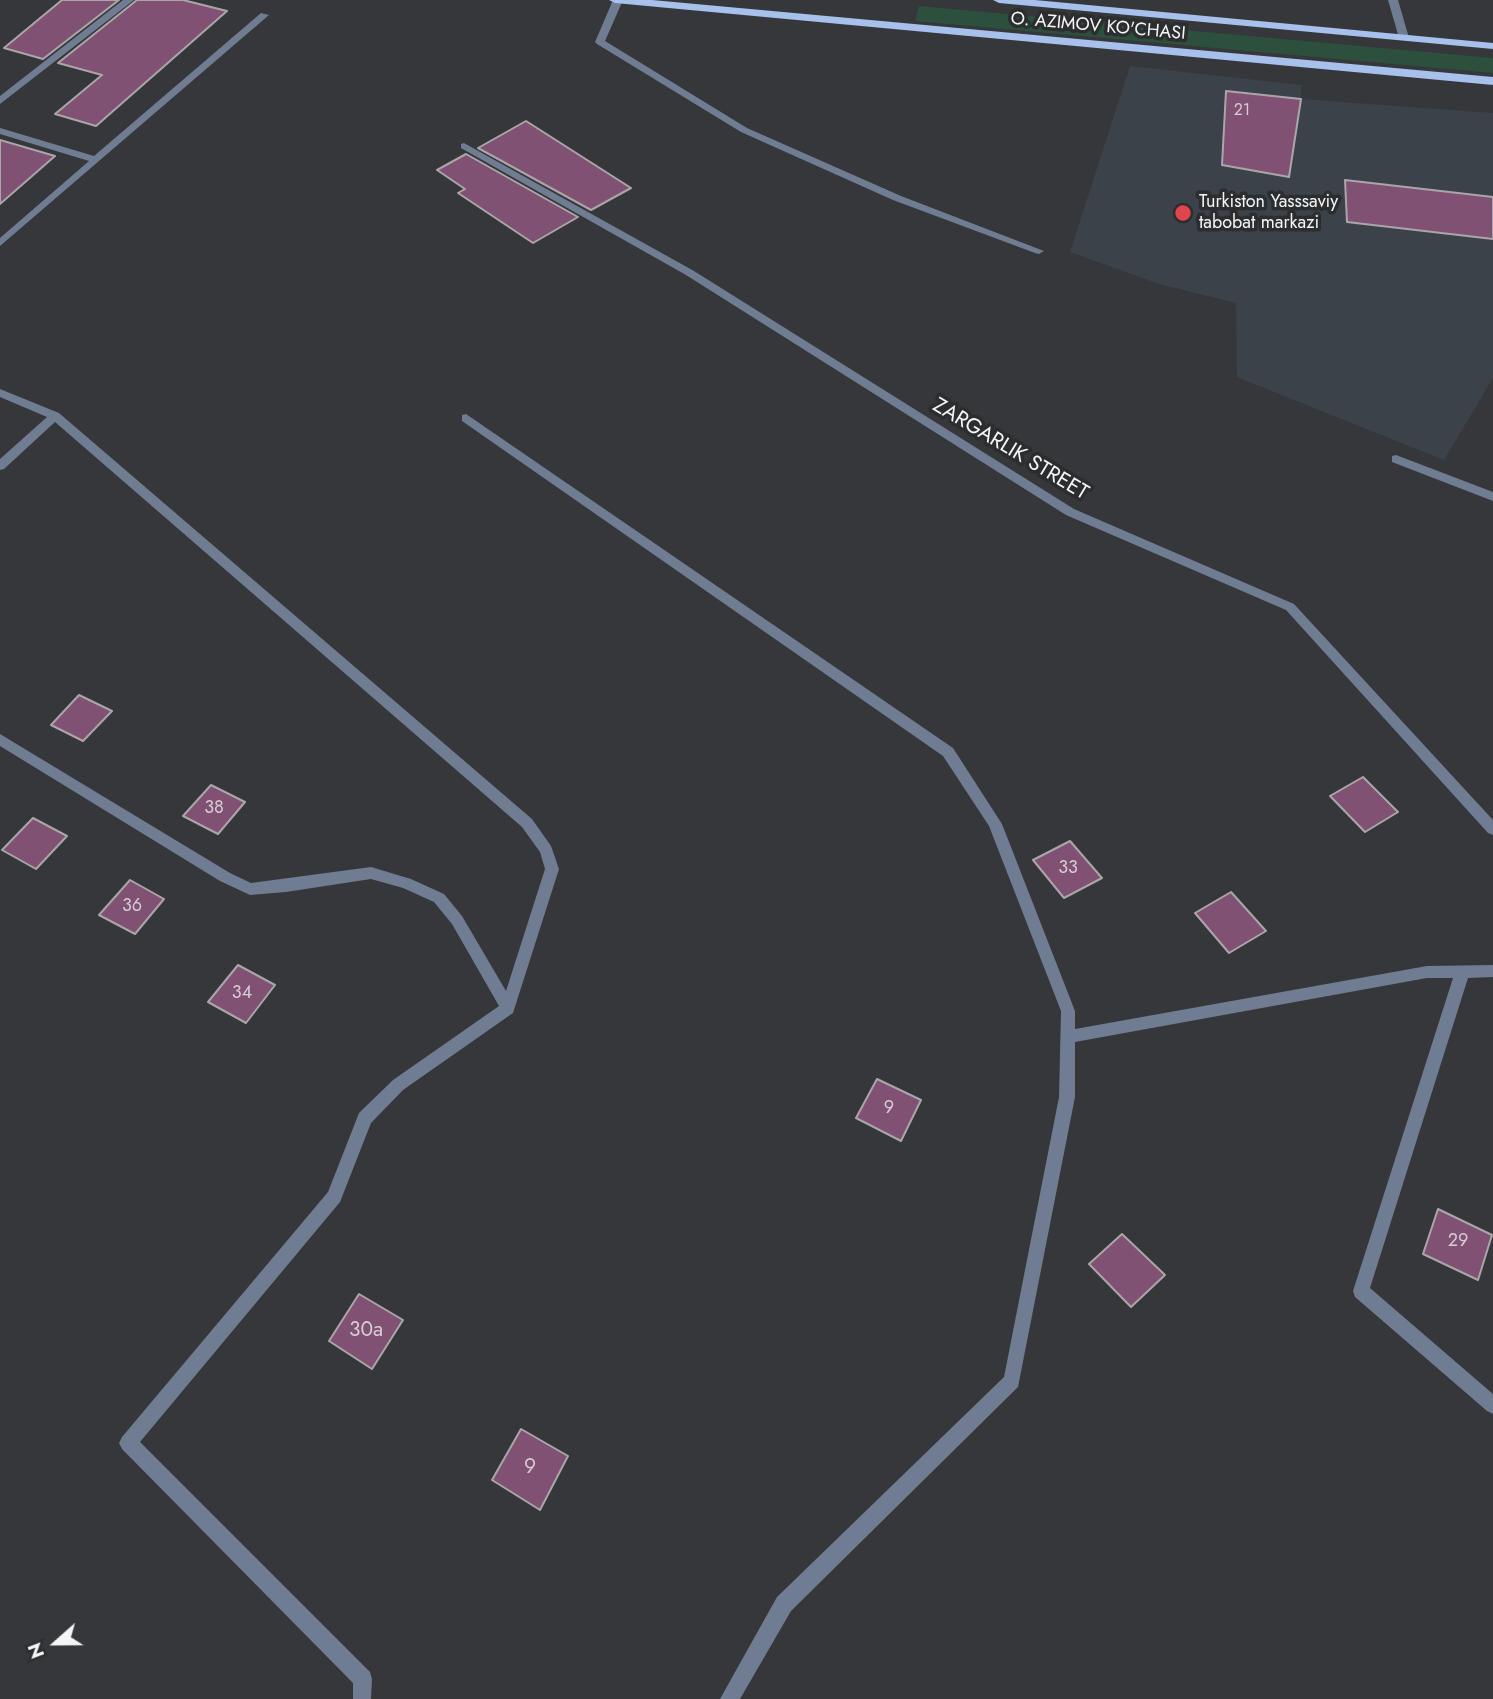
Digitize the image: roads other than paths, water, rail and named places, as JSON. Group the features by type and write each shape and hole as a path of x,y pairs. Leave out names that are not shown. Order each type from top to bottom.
{"main road":[{"name":"O. AZIMOV KO'CHASI","path":"617,0 1493,81"},
{"name":"O. AZIMOV KO'CHASI","path":"999,0 1493,46"}],"street":[{"path":"0,102 129,0"},
{"path":"617,0 600,42 744,130 897,198 1039,251"},
{"path":"1393,0 1404,38"},
{"path":"0,243 264,15"},
{"path":"0,131 96,160"},
{"name":"ZARGARLIK STREET","path":"464,146 690,273 1070,512 1290,607 1493,829"},
{"path":"0,393 55,416 527,823 546,850 552,869 508,1007 398,1085 365,1118 334,1197 128,1444 363,1679 362,1699"},
{"path":"0,466 55,416"},
{"path":"466,418 948,752 995,824 1068,1011 1067,1097 1012,1381 784,1604 729,1699"},
{"path":"1396,459 1493,497"},
{"path":"0,739 225,877 250,889 286,887 371,873 406,883 439,898 457,920 508,1007"},
{"path":"1067,1037 1427,972 1493,971"},
{"path":"1462,972 1361,1291 1493,1405"}],"place":[{"name":"Turkiston Yasssaviy tabobat markazi","path":"1183,213"}]}
